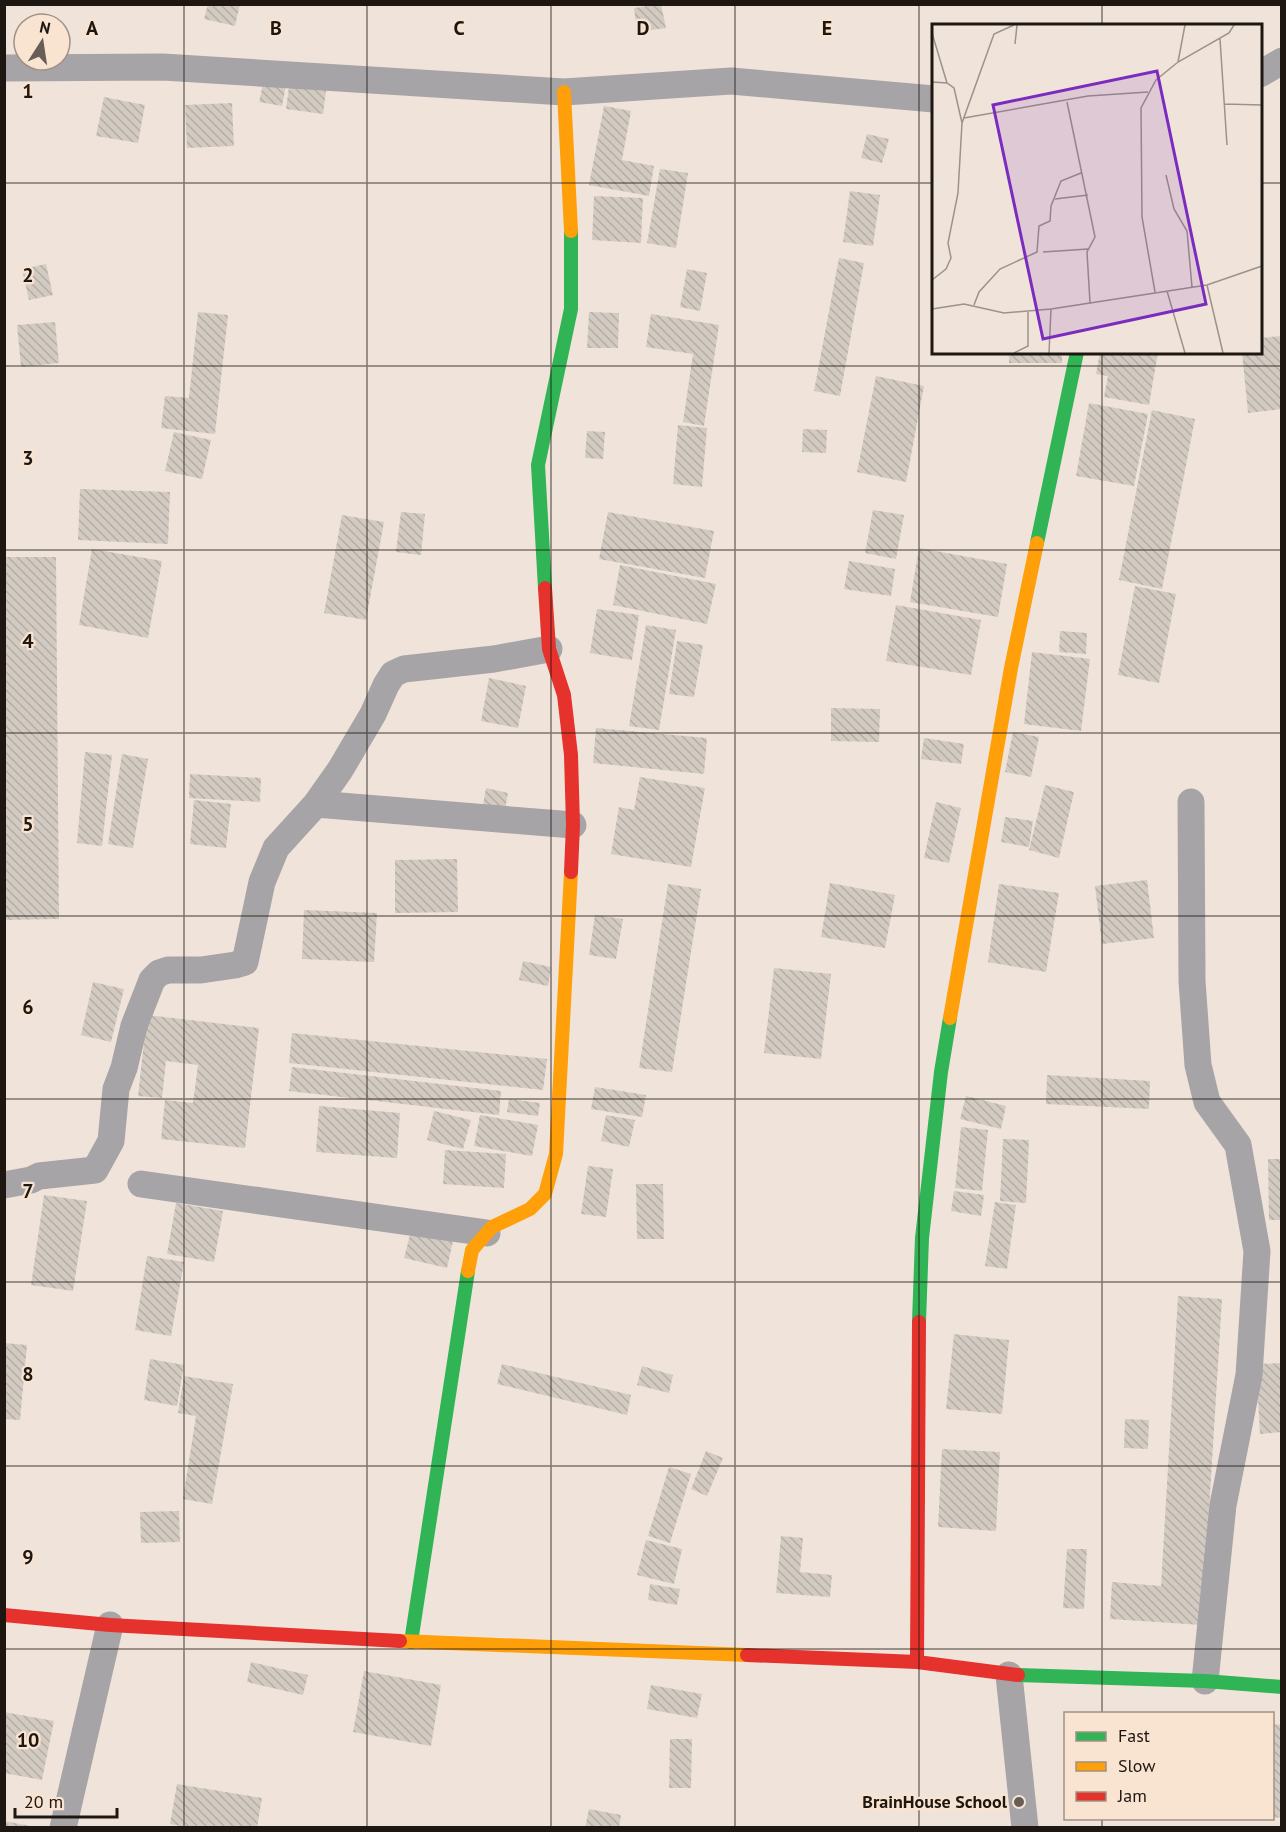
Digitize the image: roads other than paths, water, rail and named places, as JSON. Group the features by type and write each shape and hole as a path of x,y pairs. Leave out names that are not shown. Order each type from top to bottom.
{"street":[{"path":"1262,73 1281,61"},
{"path":"4,68 163,67 564,92 731,81 932,99"},
{"path":"411,1642 472,1250 492,1227 530,1209 545,1194 556,1154 573,825 571,755 564,695 549,649 538,465 571,309 571,241 564,92"},
{"path":"917,1662 918,1365 922,1238 941,1072 1011,668 1077,354"},
{"path":"4,1185 32,1180 39,1176 95,1170 111,1141 116,1089 124,1068 134,1026 152,980 159,973 168,970 201,970 245,962 262,882 276,848 316,804 340,770 373,714 393,674 404,669 494,659 549,649"},
{"path":"1191,802 1192,981 1198,1065 1207,1102 1238,1145 1257,1251 1249,1375 1223,1505 1205,1681"},
{"path":"316,804 573,825"},
{"path":"141,1184 487,1233"},
{"path":"4,1615 110,1625 411,1642 917,1662 1009,1675 1205,1681 1281,1687"},
{"path":"63,1827 110,1625"},
{"path":"1009,1675 1025,1827"}],"place":[{"name":"BrainHouse School","path":"1019,1802"}]}
